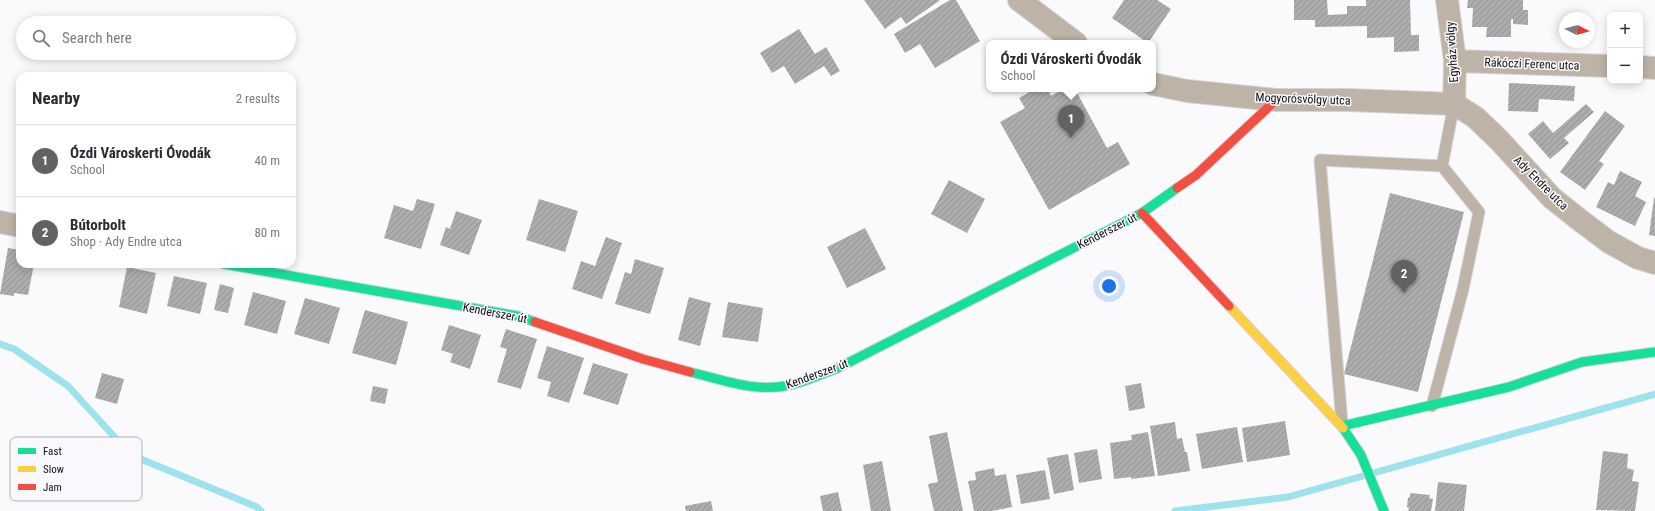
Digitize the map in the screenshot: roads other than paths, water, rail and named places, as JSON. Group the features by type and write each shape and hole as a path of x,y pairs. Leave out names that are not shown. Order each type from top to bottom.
{"street":[{"path":"1019,0 1072,40"},
{"name":"Egyház völgy","path":"1447,0 1455,61 1454,104"},
{"name":"Rákóczi Ferenc utca","path":"1455,61 1607,66"},
{"path":"1643,67 1655,68"},
{"name":"Mogyorósvölgy utca","path":"1156,85 1187,91 1276,100 1349,100 1454,104"},
{"name":"Kenderszer út","path":"247,268 518,316 644,359 744,386 768,388 790,385 836,369 1142,213 1196,175 1276,100"},
{"name":"Ady Endre utca","path":"1454,104 1475,117 1500,140 1552,198 1581,221 1609,242 1638,258 1655,263"},
{"path":"1142,213 1342,426 1361,455 1384,511"},
{"path":"0,222 16,225"},
{"path":"1342,426 1509,387 1582,362 1655,352"}],"lane":[{"path":"1442,166 1454,104"},
{"path":"1342,426 1320,160 1442,166 1479,212 1463,289 1432,406"}],"waterway":[{"path":"0,344 14,349 68,386 115,437"},
{"path":"1175,511 1288,497 1655,394"},
{"path":"142,460 257,507 261,511"}],"place":[{"name":"Ózdi Városkerti Óvodák","path":"1071,138"},
{"name":"Bútorbolt","path":"1404,293"}]}
